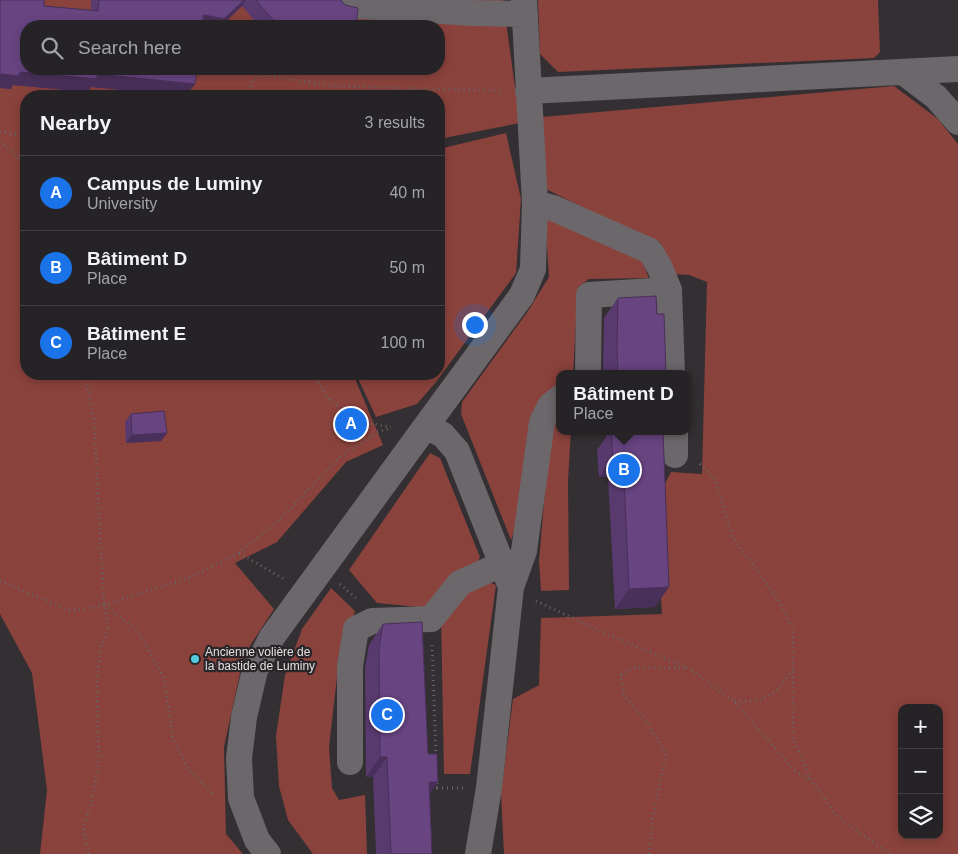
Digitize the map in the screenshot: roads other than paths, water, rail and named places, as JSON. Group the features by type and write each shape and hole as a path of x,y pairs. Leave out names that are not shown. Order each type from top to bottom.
{"street":[{"path":"268,854 257,840 241,798 239,758 244,717 255,670 272,637 522,295 534,269 535,203 525,7 455,12 345,5 346,0"},
{"path":"528,91 958,69"},
{"path":"903,72 936,97 958,122"},
{"path":"535,203 553,208 650,251 660,268 669,290 672,370"},
{"path":"588,370 590,347 589,295 669,290"},
{"path":"350,762 350,666 356,629 372,621 431,619 460,583 507,576 524,551 542,422 550,406 556,401"},
{"path":"426,426 444,436 457,451 507,576 489,788 478,854"}],"place":[{"name":"Campus de Luminy","path":"351,424"},
{"name":"Bâtiment D","path":"624,470"},
{"name":"Ancienne volière de la bastide de Luminy","path":"195,659"},
{"name":"Bâtiment E","path":"387,715"}]}
